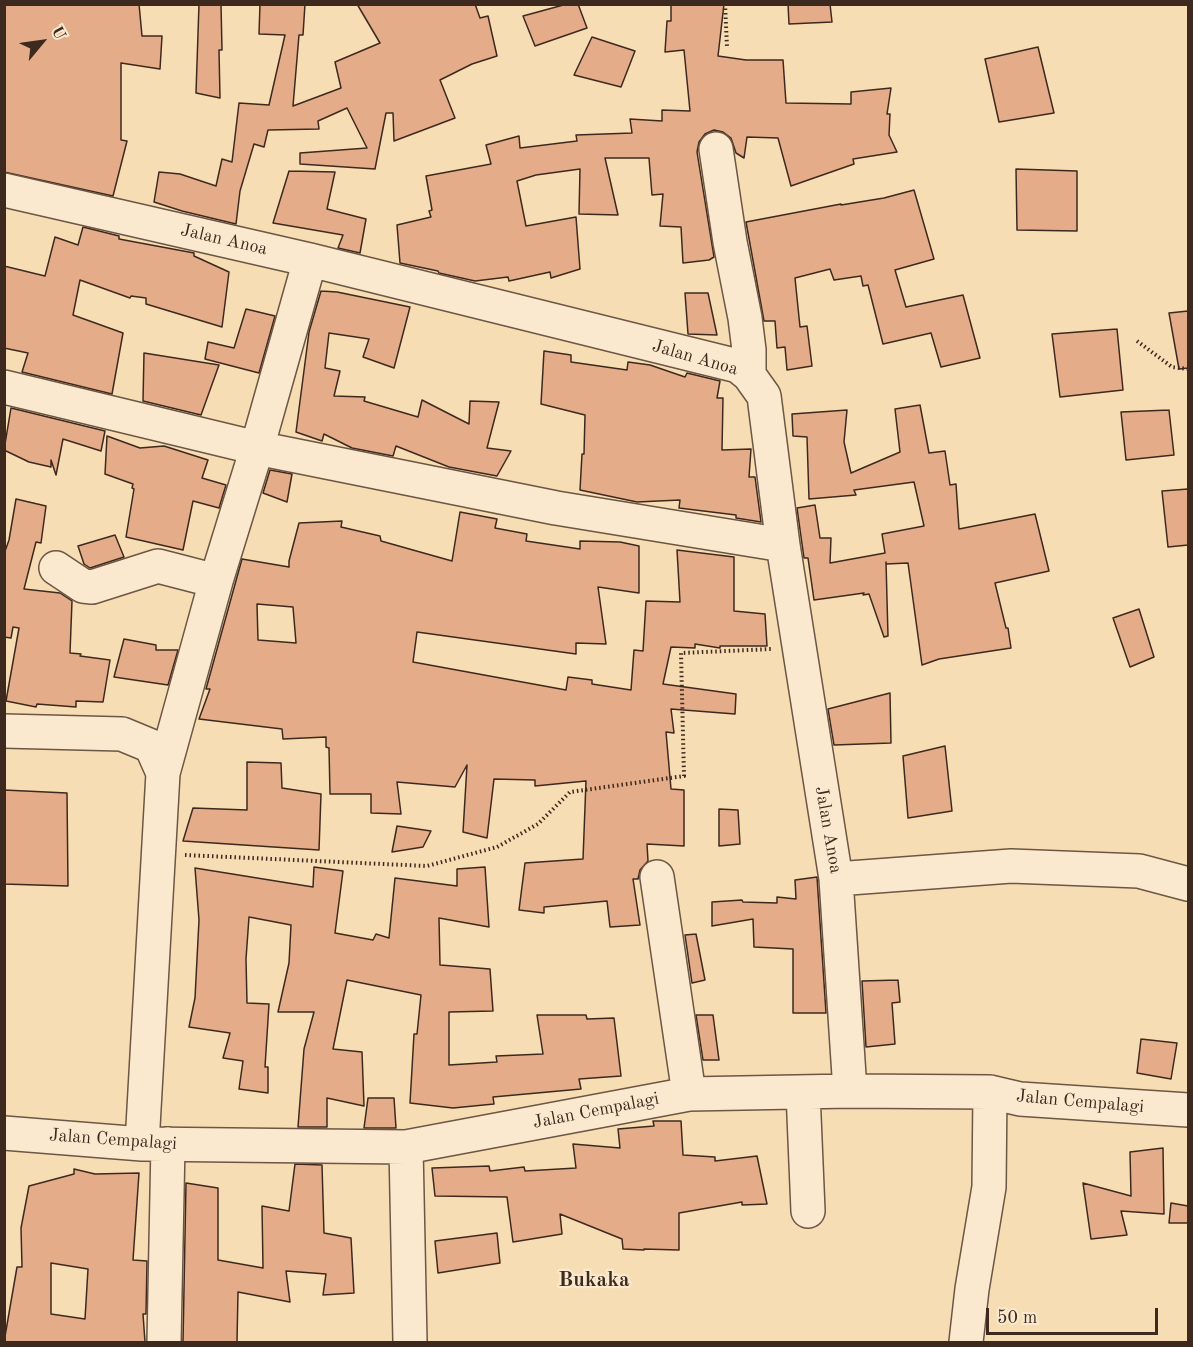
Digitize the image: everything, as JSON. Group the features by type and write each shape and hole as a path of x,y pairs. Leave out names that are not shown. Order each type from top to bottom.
{"street":[{"path":"716,148 730,242 745,318 749,375"},
{"name":"Jalan Anoa","path":"4,190 310,260 738,366 749,375 764,396 783,545 836,879 850,1091"},
{"path":"164,1342 155,1144 158,854 163,773 216,581 257,448 310,260"},
{"path":"4,387 257,448 556,508 783,545"},
{"path":"56,568 83,586 92,587 158,566 216,581"},
{"path":"4,731 122,734 151,746 163,773"},
{"path":"836,879 1011,866 1139,871 1188,884"},
{"path":"657,878 688,1094"},
{"name":"Jalan Cempalagi","path":"4,1133 155,1144 406,1147 688,1094 850,1091 990,1092 1020,1099 1188,1110"},
{"path":"803,1092 808,1211"},
{"path":"966,1342 972,1289 989,1187 990,1092"},
{"path":"406,1147 410,1342"}],"path":[{"path":"725,4 727,47"},
{"path":"1137,341 1172,367 1188,369"},
{"path":"158,854 427,866 497,847 538,824 570,792 684,776 681,653 800,648"}],"building":[{"path":"4,4 139,4 142,36 162,36 160,69 121,63 121,140 127,141 113,196 4,172"},
{"path":"199,4 221,4 220,98 196,93"},
{"path":"260,4 305,4 303,35 299,35 293,106 341,88 335,62 380,43 357,4 475,4 480,18 488,16 497,56 472,64 440,80 455,118 394,141 393,113 386,113 375,169 300,164 300,153 367,148 347,108 318,121 319,129 268,130 264,147 254,144 240,191 236,224 154,202 159,172 180,174 216,186 222,159 232,162 239,103 269,105 285,35 259,34"},
{"path":"567,4 578,4 587,28 535,46 523,16"},
{"path":"671,4 724,4 718,56 746,60 783,60 786,103 851,104 851,92 891,88 887,114 890,114 889,135 897,152 853,159 854,164 791,186 778,138 747,137 744,158 736,153 731,138 723,132 714,130 705,134 699,142 697,152 714,257 709,260 683,263 681,227 660,226 663,194 652,195 649,158 605,158 618,215 579,214 580,169 536,175 517,181 526,226 576,217 580,269 551,278 550,272 509,281 508,277 475,281 400,263 397,225 431,217 429,211 432,210 426,176 491,164 486,145 519,136 520,148 577,141 576,135 632,133 630,119 662,121 662,110 690,111 684,50 665,52 667,21 671,21"},
{"path":"788,4 830,4 832,22 789,24"},
{"path":"592,37 635,51 621,87 574,75"},
{"path":"1038,47 1054,113 999,122 985,59"},
{"path":"1016,169 1077,171 1077,231 1017,230"},
{"path":"289,171 335,172 327,209 366,219 360,253 338,248 343,235 273,223"},
{"path":"914,190 934,259 895,270 906,307 963,295 980,358 941,367 931,333 883,344 868,285 863,286 861,276 834,280 830,269 795,278 800,327 807,326 812,366 787,370 785,347 777,348 775,321 764,321 746,222 884,198"},
{"path":"83,227 119,236 119,239 194,253 194,256 229,272 222,327 146,304 146,298 131,296 130,298 80,280 73,315 123,333 112,394 22,372 28,353 4,348 4,266 45,276 55,237 78,245"},
{"path":"321,291 337,292 410,307 394,368 363,357 369,339 329,333 325,368 340,371 334,396 365,397 364,401 418,417 422,400 469,424 470,401 499,402 487,448 511,451 497,476 449,467 396,446 393,456 352,448 324,434 322,441 296,432 309,332"},
{"path":"685,293 708,293 717,335 688,334"},
{"path":"246,309 275,316 259,373 205,359 208,342 234,348"},
{"path":"1188,311 1188,368 1179,369 1169,313"},
{"path":"1117,329 1123,390 1060,397 1052,334"},
{"path":"544,351 571,355 571,362 627,370 628,362 650,365 685,377 687,373 720,381 717,398 723,398 722,450 751,449 749,477 755,477 761,522 736,518 736,515 679,508 680,500 637,502 580,490 585,415 541,404"},
{"path":"144,353 219,365 201,415 143,401"},
{"path":"920,405 929,453 945,451 950,485 956,484 959,529 1035,514 1049,571 995,583 1006,628 1008,628 1011,648 939,659 922,665 908,563 886,564 888,636 884,637 869,594 814,600 808,558 804,558 797,508 815,505 820,538 831,538 830,563 885,553 882,534 924,526 914,482 854,490 856,495 809,499 807,437 793,436 792,414 847,410 844,442 851,473 900,452 895,409"},
{"path":"11,408 105,431 101,451 63,439 56,475 51,460 51,467 29,462 4,450"},
{"path":"1169,410 1174,455 1126,460 1121,412"},
{"path":"107,436 140,448 164,446 208,460 202,478 226,485 219,508 193,501 183,550 126,537 134,489 133,484 105,474"},
{"path":"270,470 292,474 287,502 263,493"},
{"path":"1188,489 1188,545 1168,547 1162,491"},
{"path":"16,499 46,506 41,543 36,542 24,589 60,593 72,601 70,653 110,660 103,702 76,701 76,707 37,704 36,707 6,701 19,628 13,627 11,638 4,637 4,554 9,540"},
{"path":"460,512 497,519 495,528 527,534 526,541 580,549 580,541 620,542 639,546 639,593 598,587 606,644 576,643 576,654 417,632 413,662 566,690 568,677 592,680 592,684 631,690 634,650 643,651 646,601 680,602 677,550 734,557 734,611 765,614 767,646 720,646 720,648 695,644 695,648 671,647 663,684 736,694 735,714 671,709 674,733 666,732 671,789 684,790 684,846 647,844 648,861 640,870 638,879 633,879 640,925 610,927 607,901 544,907 544,913 519,910 525,863 583,859 586,781 535,786 535,780 494,779 487,838 463,832 467,765 455,787 397,782 401,814 371,813 371,794 330,794 329,748 326,747 326,737 283,739 282,729 199,719 210,689 206,689 242,559 289,567 299,523 342,521 341,527 380,536 381,541 452,561","holes":["257,604 293,607 296,643 258,640"]},
{"path":"115,535 124,557 90,568 84,564 78,546"},
{"path":"1139,609 1154,657 1130,667 1113,618"},
{"path":"124,639 156,645 156,650 178,650 168,685 114,677"},
{"path":"890,693 891,743 834,745 828,709"},
{"path":"945,746 952,811 908,818 903,756"},
{"path":"247,762 281,763 282,788 321,794 319,850 183,841 193,808 247,810"},
{"path":"4,790 67,793 68,886 4,884"},
{"path":"719,809 738,810 740,844 719,846"},
{"path":"397,826 431,831 423,847 392,852"},
{"path":"314,867 343,871 335,933 373,940 376,934 389,938 395,878 457,886 457,869 485,867 489,927 439,918 440,965 490,969 493,1011 449,1012 449,1065 497,1062 496,1056 543,1054 537,1015 586,1015 587,1019 614,1018 621,1076 579,1079 581,1089 493,1097 494,1104 453,1108 410,1103 414,1034 417,1034 421,995 347,980 333,1049 362,1052 364,1106 327,1098 327,1127 298,1127 304,1049 314,1012 278,1012 289,963 291,925 249,917 246,959 247,1003 269,1004 265,1067 268,1067 268,1093 239,1089 243,1061 223,1058 230,1033 189,1027 195,998 199,920 195,868 313,887"},
{"path":"817,877 826,1013 793,1013 793,949 754,947 753,919 712,926 712,902 742,900 743,902 777,903 777,897 796,899 795,880"},
{"path":"696,934 705,980 692,983 685,935"},
{"path":"898,980 900,1002 892,1003 895,1044 866,1047 862,981"},
{"path":"696,1015 713,1015 719,1060 703,1060"},
{"path":"1141,1039 1177,1043 1171,1079 1137,1073"},
{"path":"368,1098 394,1098 396,1128 364,1128"},
{"path":"653,1121 681,1121 683,1155 715,1157 715,1161 757,1156 767,1204 742,1205 742,1202 679,1213 679,1250 644,1250 623,1249 622,1239 560,1214 562,1234 513,1242 507,1197 435,1196 432,1168 489,1166 490,1171 524,1167 525,1171 576,1168 573,1144 620,1148 618,1129 654,1126"},
{"path":"1163,1148 1164,1214 1121,1211 1127,1235 1091,1239 1083,1183 1131,1196 1130,1152"},
{"path":"295,1164 322,1165 324,1233 351,1238 354,1293 323,1295 326,1274 286,1271 290,1302 238,1292 237,1342 183,1342 186,1183 218,1188 218,1260 263,1268 262,1206 289,1211"},
{"path":"74,1169 95,1174 139,1173 133,1260 147,1261 146,1314 143,1314 145,1342 4,1342 17,1267 22,1267 21,1228 29,1186 74,1174","holes":["51,1263 88,1269 85,1319 51,1314"]},
{"path":"1171,1203 1188,1206 1188,1223 1169,1223"},
{"path":"497,1233 500,1263 438,1273 435,1241"}],"district":[{"name":"Bukaka","path":"594,1280"}]}
